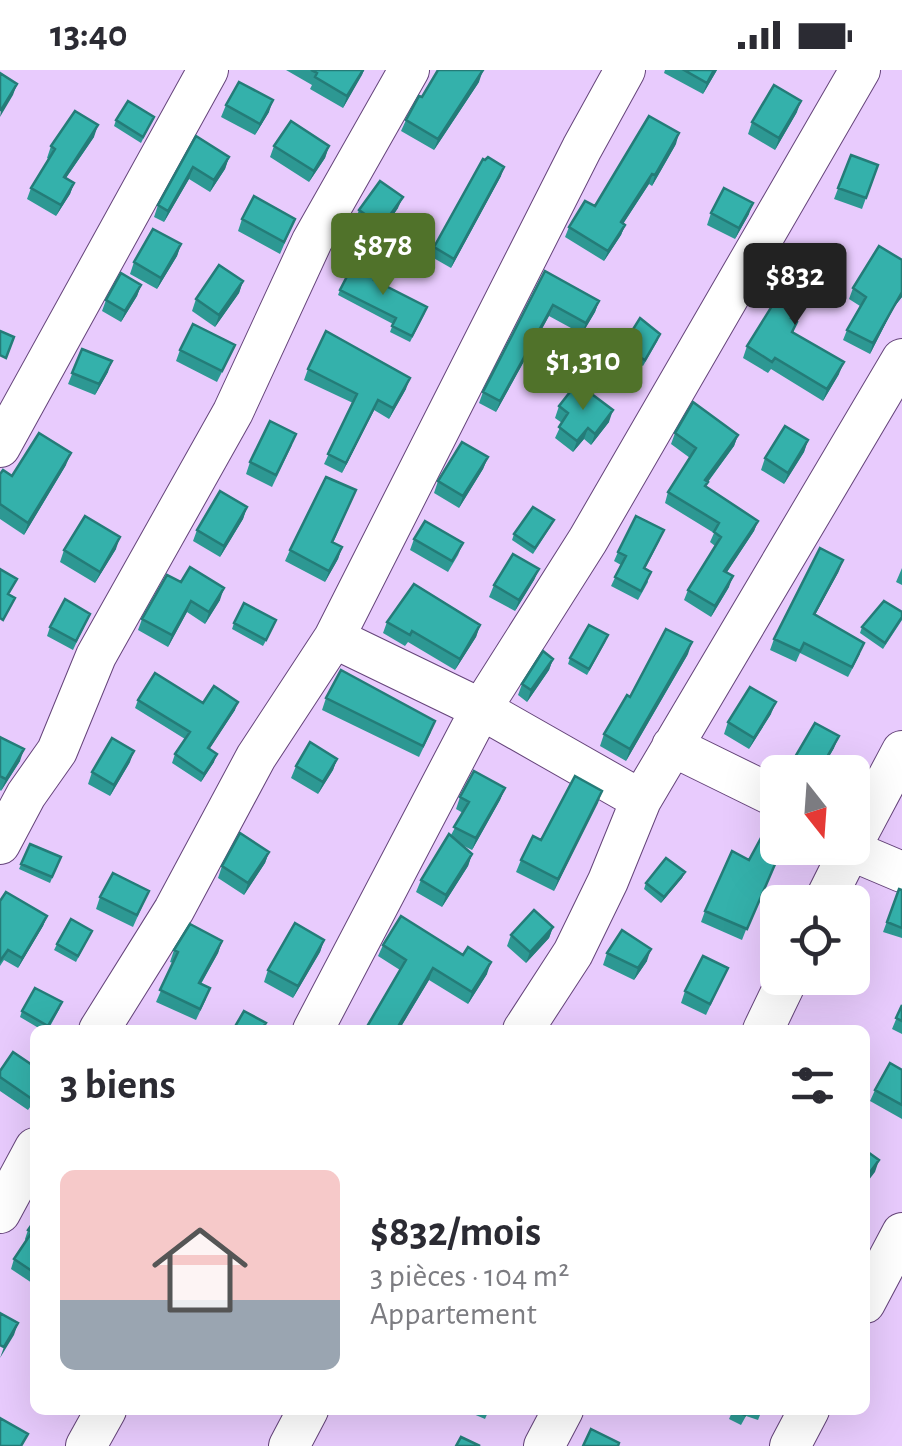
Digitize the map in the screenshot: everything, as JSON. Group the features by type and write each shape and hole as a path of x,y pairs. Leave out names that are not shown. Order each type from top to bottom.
{"street":[{"path":"0,448 208,70"},
{"path":"0,844 26,795 58,750 96,656 233,412 312,241 409,70"},
{"path":"102,1025 174,910 256,756 334,638 625,70"},
{"path":"316,1025 481,708 588,540 860,70"},
{"path":"526,1025 573,953 641,800 902,359"},
{"path":"334,638 481,708 641,800"},
{"path":"672,746 760,789"},
{"path":"870,809 902,750"},
{"path":"870,853 902,872"},
{"path":"765,1025 780,995"},
{"path":"0,1213 30,1157"},
{"path":"870,1293 902,1232"},
{"path":"86,1446 103,1415"},
{"path":"289,1446 305,1415"},
{"path":"544,1446 560,1415"},
{"path":"790,1446 806,1415"}],"building":[{"path":"311,70 363,70 347,96 315,77 317,73"},
{"path":"438,70 483,70 438,139 406,120"},
{"path":"684,70 714,70 707,83"},
{"path":"0,73 17,84 1,110 0,109"},
{"path":"239,82 273,100 260,124 226,105"},
{"path":"774,85 801,101 779,138 752,122"},
{"path":"128,101 154,117 143,137 116,120"},
{"path":"75,111 98,125 64,177 74,183 61,205 31,188 55,149 51,146"},
{"path":"649,116 679,133 621,222 625,225 608,251 569,227 585,201 595,206"},
{"path":"291,121 329,146 314,171 274,146"},
{"path":"196,136 229,157 214,180 193,167 168,211 158,205"},
{"path":"851,155 878,165 866,198 838,188"},
{"path":"488,157 504,167 454,259 434,247 483,159"},
{"path":"380,181 403,197 382,226 359,210"},
{"path":"724,188 753,203 739,228 711,213"},
{"path":"254,196 295,219 284,242 242,219"},
{"path":"153,229 181,244 161,278 134,262"},
{"path":"879,246 902,260 902,292 873,343 847,330 866,297 853,288"},
{"path":"800,250 823,264 791,318 797,322 792,332 844,362 827,389 747,346 787,282 783,280"},
{"path":"355,261 378,272 374,280 427,307 412,336 392,326 396,318 340,290"},
{"path":"219,265 243,281 219,315 196,299"},
{"path":"545,271 599,301 586,323 553,305 500,401 483,392"},
{"path":"121,273 141,285 125,311 106,300"},
{"path":"640,318 660,334 645,360 622,347"},
{"path":"193,324 235,345 222,371 180,350"},
{"path":"0,331 14,337 6,358 0,355"},
{"path":"326,331 410,378 393,408 378,400 346,463 328,454 357,394 308,369"},
{"path":"82,349 112,361 99,384 72,373"},
{"path":"577,383 613,410 595,434 588,428 577,441 559,427 568,413 559,406"},
{"path":"693,402 738,435 705,480 705,486 758,521 724,571 733,576 715,606 688,590 721,537 714,532 719,523 668,492 696,448 675,433"},
{"path":"270,421 296,434 276,475 250,462"},
{"path":"785,426 808,440 788,473 765,458"},
{"path":"39,433 71,453 28,523 0,504 0,474 3,470 12,476"},
{"path":"462,442 488,457 463,496 438,481"},
{"path":"326,477 356,490 332,542 342,547 329,571 290,550"},
{"path":"220,491 247,507 224,546 197,530"},
{"path":"533,507 554,520 535,548 514,534"},
{"path":"85,516 120,537 100,572 64,550"},
{"path":"636,516 664,530 644,568 651,572 641,591 615,577 626,556 618,552"},
{"path":"425,521 463,543 452,561 414,539"},
{"path":"820,548 843,560 814,614 864,643 852,667 804,643 800,651 774,639"},
{"path":"513,554 539,569 519,600 494,585"},
{"path":"190,567 224,588 209,612 191,601 172,635 142,619 167,575 181,582"},
{"path":"0,569 17,579 8,594 15,598 3,620 0,618"},
{"path":"414,584 480,625 460,659 412,631 410,635 387,622"},
{"path":"65,599 90,614 76,641 50,627"},
{"path":"884,601 902,612 885,643 862,627"},
{"path":"244,603 276,620 266,640 234,623"},
{"path":"589,625 608,635 589,669 570,658"},
{"path":"666,629 692,642 630,749 604,734 627,695 630,697"},
{"path":"543,651 553,659 531,690 522,684"},
{"path":"341,670 435,721 423,746 326,698"},
{"path":"155,673 203,703 214,686 238,702 208,748 217,754 204,774 175,754 190,732 138,700"},
{"path":"750,687 776,702 754,738 728,722"},
{"path":"815,723 839,736 828,755 796,755"},
{"path":"0,737 24,749 6,779 0,776"},
{"path":"112,738 134,751 114,785 92,772"},
{"path":"310,742 337,759 323,782 296,766"},
{"path":"474,771 505,788 476,838 454,827 469,802 460,797"},
{"path":"575,776 602,791 558,879 521,860 533,836 541,840"},
{"path":"240,833 269,852 248,883 222,866"},
{"path":"449,834 472,854 446,895 421,880"},
{"path":"760,840 760,865 775,865 766,885 760,885 760,899 747,929 705,911 732,851 749,860"},
{"path":"30,844 61,857 52,877 21,864"},
{"path":"666,858 685,872 664,897 646,883"},
{"path":"113,873 149,891 137,915 100,897"},
{"path":"899,889 902,890 902,928 887,922"},
{"path":"6,892 47,916 22,958 8,950 0,961 0,901"},
{"path":"534,910 553,927 530,952 511,935"},
{"path":"401,916 463,955 468,947 491,962 472,992 433,968 399,1025 368,1025 406,960 383,945"},
{"path":"71,919 92,931 78,956 57,944"},
{"path":"295,923 324,940 298,986 268,970"},
{"path":"190,924 222,941 199,983 210,988 200,1009 160,990 178,952 174,950"},
{"path":"622,930 651,949 638,968 607,953"},
{"path":"703,956 728,968 710,1004 685,991"},
{"path":"35,988 62,1002 49,1025 22,1011"},
{"path":"244,1011 266,1023 265,1025 236,1025"},
{"path":"13,1052 30,1064 30,1098 0,1077"},
{"path":"890,1063 902,1070 902,1105 875,1090"},
{"path":"870,1154 879,1160 870,1172"},
{"path":"30,1235 30,1270 14,1259"},
{"path":"0,1313 18,1323 4,1347 0,1345"},
{"path":"0,1418 28,1434 21,1446 0,1446"},
{"path":"591,1429 619,1443 618,1446 583,1446"},
{"path":"461,1437 480,1446 456,1446"}]}
